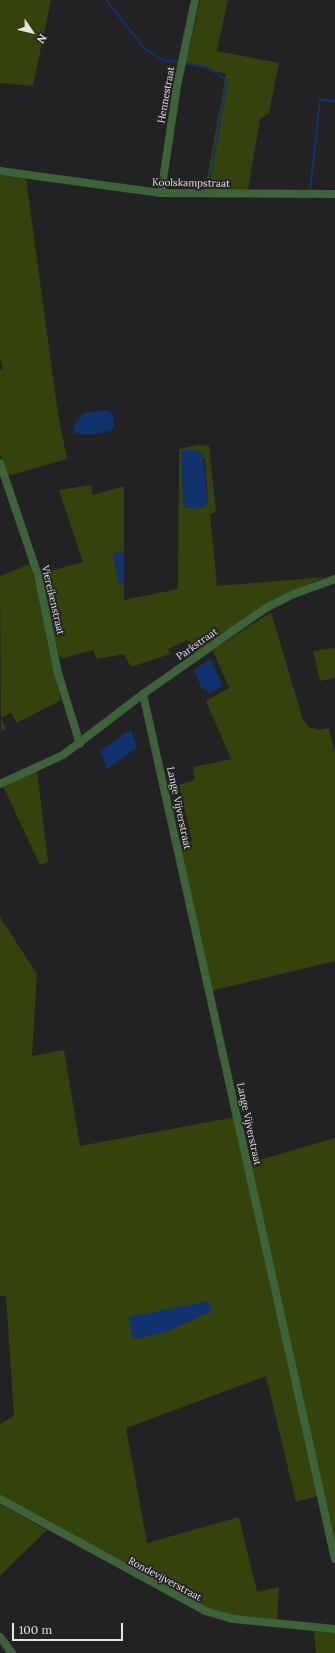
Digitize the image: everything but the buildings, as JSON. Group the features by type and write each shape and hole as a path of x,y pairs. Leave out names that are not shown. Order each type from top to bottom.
{"street":[{"name":"Hennestraat","path":"161,193 177,86 195,0"},
{"name":"Koolskampstraat","path":"0,171 161,193 335,194"},
{"name":"Viereikenstraat","path":"0,464 38,575 58,673 80,744"},
{"name":"Parkstraat","path":"0,784 64,755 143,694 266,608 294,594 335,579"},
{"name":"Lange Vijverstraat","path":"143,694 335,1559"},
{"name":"Rondevijverstraat","path":"0,1499 200,1609 233,1619 335,1629"},
{"path":"0,1637 12,1653"}],"green space":[{"path":"0,0 51,0 33,86 0,83"},
{"path":"200,0 228,0 217,51 279,63 269,113 260,119 248,190 205,191 226,74 186,63"},
{"path":"0,175 26,179 58,414 67,459 11,475 7,474 0,453 0,370 3,368 0,358"},
{"path":"198,445 209,446 216,512 210,514 217,586 324,577 289,593 196,653 188,640 168,649 170,654 131,667 124,654 96,659 93,650 64,658 59,656 42,573 83,562 59,490 91,485 93,495 124,486 124,551 113,554 120,585 124,584 124,600 178,589 179,449","holes":["182,453 205,458 208,500 204,507 187,508 183,505"]},
{"path":"30,564 39,597 61,700 17,723 11,713 1,718 6,729 1,731 0,576"},
{"path":"271,612 303,720 309,727 318,730 329,728 335,754 335,961 211,991 180,844 192,841 179,785 195,780 193,767 231,759 206,701 229,688 213,650"},
{"path":"335,648 335,678 320,681 313,651"},
{"path":"37,771 48,862 40,865 3,786"},
{"path":"0,917 37,974 32,1056 64,1050 80,1146 235,1117 318,1496 296,1502 266,1376 126,1428 147,1543 239,1517 257,1592 279,1587 277,1620 234,1616 207,1609 0,1496 0,1424 14,1416 6,1296 0,1296"},
{"path":"335,1138 335,1542 249,1163"},
{"path":"0,1504 47,1530 0,1576"},
{"path":"314,1631 335,1633 335,1653 316,1653"}],"water":[{"path":"105,410 113,413 114,427 111,431 88,435 73,432 75,424 85,413"},
{"path":"184,450 195,450 203,454 208,500 204,507 193,509 183,506 182,453"},
{"path":"124,551 124,584 120,585 113,554"},
{"path":"209,660 212,662 223,686 210,693 201,687 194,670"},
{"path":"131,729 137,748 107,769 101,751"},
{"path":"209,1301 212,1311 169,1331 136,1339 132,1336 129,1317"}],"waterway":[{"path":"106,0 145,49 163,60 180,62"},
{"path":"185,63 206,67 227,80 208,190"},
{"path":"310,191 320,100 335,101"}]}
